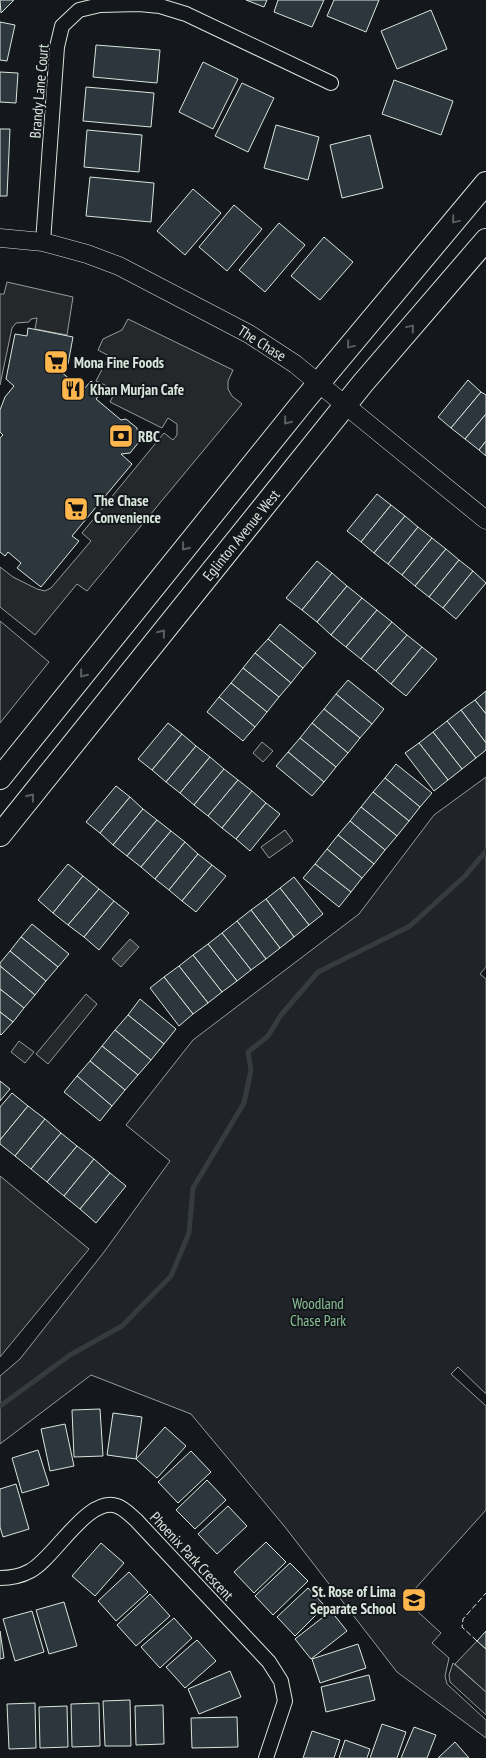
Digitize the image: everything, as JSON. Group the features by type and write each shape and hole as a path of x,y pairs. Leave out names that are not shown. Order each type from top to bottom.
{"main road":[{"path":"0,778 318,383 486,183"},
{"name":"Eglinton Avenue West","path":"0,835 346,405 486,240"}],"street":[{"name":"Brandy Lane Court","path":"43,242 57,47 62,26 79,10 100,6 138,4 186,14 331,83"},
{"name":"The Chase","path":"0,238 43,242 87,254 119,266 249,334 295,364 486,520"},
{"name":"Phoenix Park Crescent","path":"0,1578 10,1578 31,1571 50,1554 77,1524 101,1506 117,1506 136,1520 269,1662 280,1681 285,1700 266,1758"}],"green space":[{"path":"0,621 49,662 0,723"},
{"name":"Woodland Chase Park","path":"486,777 486,967 480,974 486,979 486,1394 458,1367 451,1374 486,1406 486,1510 405,1600 441,1633 432,1643 449,1658 445,1676 447,1684 486,1720 486,1738 397,1672 285,1527 191,1414 91,1375 0,1444 0,1376 20,1359 104,1252 170,1161 126,1125 193,1040 359,914 434,815"},
{"path":"453,1663 486,1692 486,1715 450,1682 449,1675"}],"shaded area":[{"path":"7,282 73,297 67,335 35,329 37,318 31,319 29,322 16,323 12,328 0,385 0,294 4,294"},
{"path":"128,319 233,370 228,381 228,389 232,396 242,404 87,591 77,584 35,635 0,607 0,567 13,577 37,589 45,591 51,588 91,541 82,533 164,433 173,440 177,435 177,424 168,418 162,428 110,402 116,390 96,381 109,356 98,350 103,339 122,330"},
{"path":"262,742 273,751 263,762 253,753"},
{"path":"285,830 293,841 269,858 261,847"},
{"path":"130,939 139,947 121,967 112,959"},
{"path":"86,994 97,1004 48,1064 36,1054"},
{"path":"19,1041 34,1052 25,1063 11,1052"},
{"path":"0,1176 89,1249 0,1357"},
{"path":"477,1641 486,1649 486,1692 455,1664"}],"building":[{"path":"0,0 14,0 1,13"},
{"path":"246,0 267,0 264,7"},
{"path":"278,0 324,0 312,27 274,12"},
{"path":"334,0 379,0 366,32 327,16"},
{"path":"431,10 447,49 397,69 381,31"},
{"path":"0,22 15,25 7,61 0,60"},
{"path":"96,45 160,50 157,83 93,77"},
{"path":"203,62 238,79 213,129 179,112"},
{"path":"0,72 18,73 16,103 0,102"},
{"path":"394,80 453,101 441,135 382,114"},
{"path":"242,83 274,98 248,152 215,136"},
{"path":"86,87 154,93 151,127 83,121"},
{"path":"276,125 319,137 308,180 264,168"},
{"path":"0,129 10,129 7,196 0,196"},
{"path":"87,130 142,135 139,172 84,167"},
{"path":"370,135 383,188 342,198 330,145"},
{"path":"90,177 154,183 151,222 86,216"},
{"path":"193,189 221,213 185,255 157,231"},
{"path":"234,205 262,229 227,271 199,247"},
{"path":"279,223 305,245 265,292 239,270"},
{"path":"324,237 353,262 320,300 291,276"},
{"path":"28,328 73,337 68,364 62,363 60,371 83,390 91,381 103,391 96,399 121,420 126,419 137,428 139,442 130,453 121,454 132,464 72,536 79,541 41,587 17,568 21,563 8,552 5,556 0,552 0,438 3,435 0,432 0,410 5,397 14,386 6,379 15,334 27,336"},
{"path":"468,380 481,392 451,428 438,417"},
{"path":"481,392 486,395 486,414 465,439 451,428"},
{"path":"486,414 486,441 479,450 465,439"},
{"path":"486,441 486,456 479,450"},
{"path":"377,494 391,505 361,542 347,531"},
{"path":"391,505 405,516 374,553 361,542"},
{"path":"405,516 418,527 388,564 374,553"},
{"path":"418,527 432,538 402,575 388,564"},
{"path":"432,538 446,549 415,586 402,575"},
{"path":"446,549 459,560 429,597 415,586"},
{"path":"459,560 473,571 443,608 429,597"},
{"path":"317,561 332,573 302,610 286,598"},
{"path":"473,571 486,583 456,619 443,608"},
{"path":"332,573 347,586 317,622 302,610"},
{"path":"347,586 362,598 331,635 317,622"},
{"path":"362,598 377,610 346,647 331,635"},
{"path":"377,610 392,622 361,659 346,647"},
{"path":"392,622 407,635 376,671 361,659"},
{"path":"280,624 316,653 303,668 268,639"},
{"path":"407,635 422,647 391,684 376,671"},
{"path":"268,639 303,668 291,683 255,653"},
{"path":"422,647 437,659 406,696 391,684"},
{"path":"255,653 291,683 279,697 243,668"},
{"path":"243,668 279,697 267,712 231,683"},
{"path":"348,680 384,709 372,724 336,694"},
{"path":"231,683 267,712 255,727 219,697"},
{"path":"486,691 486,714 475,700"},
{"path":"336,694 372,724 360,738 324,709"},
{"path":"219,697 255,727 243,741 207,712"},
{"path":"475,700 486,714 486,743 461,710"},
{"path":"324,709 360,738 348,753 312,723"},
{"path":"461,710 486,743 486,750 476,758 447,721"},
{"path":"447,721 476,758 462,769 433,732"},
{"path":"168,723 182,734 152,770 138,759"},
{"path":"312,723 348,753 336,767 300,738"},
{"path":"433,732 462,769 448,780 419,743"},
{"path":"182,734 196,746 166,782 152,770"},
{"path":"300,738 336,767 324,782 288,752"},
{"path":"419,743 448,780 434,791 405,753"},
{"path":"196,746 210,757 180,793 166,782"},
{"path":"288,752 324,782 312,796 276,766"},
{"path":"210,757 224,769 194,805 180,793"},
{"path":"396,764 432,793 420,807 385,778"},
{"path":"224,769 238,780 208,816 194,805"},
{"path":"385,778 420,807 409,821 373,792"},
{"path":"238,780 252,791 222,828 208,816"},
{"path":"116,786 130,797 100,833 86,822"},
{"path":"252,791 266,803 236,839 222,828"},
{"path":"373,792 409,821 397,836 361,807"},
{"path":"130,797 143,809 113,845 100,833"},
{"path":"266,803 280,814 250,851 236,839"},
{"path":"361,807 397,836 385,850 350,821"},
{"path":"143,809 157,820 127,856 113,845"},
{"path":"157,820 171,831 141,867 127,856"},
{"path":"350,821 385,850 374,864 338,835"},
{"path":"171,831 185,842 155,879 141,867"},
{"path":"338,835 374,864 362,878 327,849"},
{"path":"185,842 198,854 169,890 155,879"},
{"path":"327,849 362,878 351,892 315,864"},
{"path":"198,854 212,865 182,901 169,890"},
{"path":"68,864 83,876 53,913 38,900"},
{"path":"315,864 351,892 339,907 303,878"},
{"path":"212,865 226,876 196,912 182,901"},
{"path":"83,876 99,889 68,925 53,913"},
{"path":"294,877 323,914 309,925 280,888"},
{"path":"280,888 309,925 294,937 266,899"},
{"path":"99,889 114,901 84,937 68,925"},
{"path":"266,899 294,937 280,948 251,910"},
{"path":"114,901 129,913 99,950 84,937"},
{"path":"251,910 280,948 266,959 237,921"},
{"path":"237,921 266,959 251,970 222,933"},
{"path":"32,924 69,954 58,967 21,937"},
{"path":"222,933 251,970 237,981 208,944"},
{"path":"21,937 58,967 46,981 10,951"},
{"path":"208,944 237,981 222,992 193,955"},
{"path":"10,951 46,981 35,995 0,966 0,963"},
{"path":"193,955 222,992 208,1003 179,966"},
{"path":"0,966 35,995 24,1008 0,989"},
{"path":"179,966 208,1003 193,1014 164,977"},
{"path":"164,977 193,1014 179,1026 150,988"},
{"path":"0,989 24,1008 13,1022 0,1012"},
{"path":"140,999 176,1029 164,1044 128,1015"},
{"path":"0,1012 13,1022 1,1035 0,1034"},
{"path":"128,1015 164,1044 151,1060 115,1030"},
{"path":"115,1030 151,1060 138,1075 102,1046"},
{"path":"102,1046 138,1075 125,1090 90,1061"},
{"path":"90,1061 125,1090 112,1106 77,1076"},
{"path":"77,1076 112,1106 100,1121 64,1092"},
{"path":"0,1081 10,1089 0,1101"},
{"path":"12,1093 28,1106 0,1140 0,1107"},
{"path":"28,1106 45,1119 15,1156 0,1144 0,1140"},
{"path":"45,1119 61,1133 31,1169 15,1156"},
{"path":"61,1133 77,1146 47,1182 31,1169"},
{"path":"77,1146 94,1159 64,1196 47,1182"},
{"path":"94,1159 110,1173 80,1209 64,1196"},
{"path":"110,1173 126,1186 96,1223 80,1209"},
{"path":"100,1409 103,1456 74,1457 72,1410"},
{"path":"113,1413 142,1417 136,1459 107,1455"},
{"path":"65,1424 74,1466 50,1471 41,1429"},
{"path":"165,1427 186,1446 157,1478 136,1459"},
{"path":"38,1450 49,1485 22,1493 12,1458"},
{"path":"191,1451 211,1472 178,1503 158,1482"},
{"path":"207,1480 226,1500 195,1529 176,1510"},
{"path":"16,1484 29,1529 3,1537 0,1527 0,1489"},
{"path":"228,1506 247,1526 217,1554 198,1534"},
{"path":"266,1542 286,1562 254,1593 234,1572"},
{"path":"101,1543 124,1563 95,1596 72,1576"},
{"path":"290,1563 308,1581 273,1615 255,1596"},
{"path":"129,1572 148,1592 116,1621 98,1601"},
{"path":"308,1588 325,1606 295,1636 277,1617"},
{"path":"150,1594 170,1616 136,1646 117,1625"},
{"path":"64,1602 77,1646 49,1654 36,1610"},
{"path":"32,1611 44,1652 15,1661 3,1619"},
{"path":"331,1611 347,1631 311,1659 295,1639"},
{"path":"174,1618 192,1638 160,1668 141,1647"},
{"path":"0,1631 4,1658 0,1659"},
{"path":"486,1631 486,1649 477,1641"},
{"path":"197,1640 216,1661 185,1688 166,1667"},
{"path":"358,1644 366,1668 320,1683 312,1659"},
{"path":"230,1671 241,1697 199,1714 188,1689"},
{"path":"369,1675 375,1700 326,1712 321,1687"},
{"path":"130,1700 131,1746 105,1746 103,1701"},
{"path":"35,1703 36,1748 9,1749 7,1704"},
{"path":"99,1703 100,1746 72,1747 71,1704"},
{"path":"163,1705 164,1744 136,1745 135,1706"},
{"path":"67,1706 68,1747 40,1748 39,1707"},
{"path":"237,1717 238,1747 192,1748 191,1718"},
{"path":"382,1724 406,1732 397,1758 370,1758"},
{"path":"414,1727 436,1735 427,1758 401,1758"},
{"path":"312,1731 340,1740 334,1758 303,1758"},
{"path":"345,1740 370,1749 367,1758 339,1758"},
{"path":"455,1742 469,1758 438,1758"}],"waterway":[{"path":"0,1406 70,1355 122,1326 171,1276 189,1233 193,1188 244,1103 251,1070 248,1052 268,1036 281,1015 318,972 410,926 465,876 486,851"}],"fence":[{"path":"477,1641 462,1627 463,1619 486,1593"}],"place":[{"name":"Mona Fine Foods","path":"56,362"},
{"name":"Khan Murjan Cafe","path":"73,389"},
{"name":"RBC","path":"121,436"},
{"name":"The Chase Convenience","path":"76,509"},
{"name":"St. Rose of Lima Separate School","path":"414,1600"}]}
